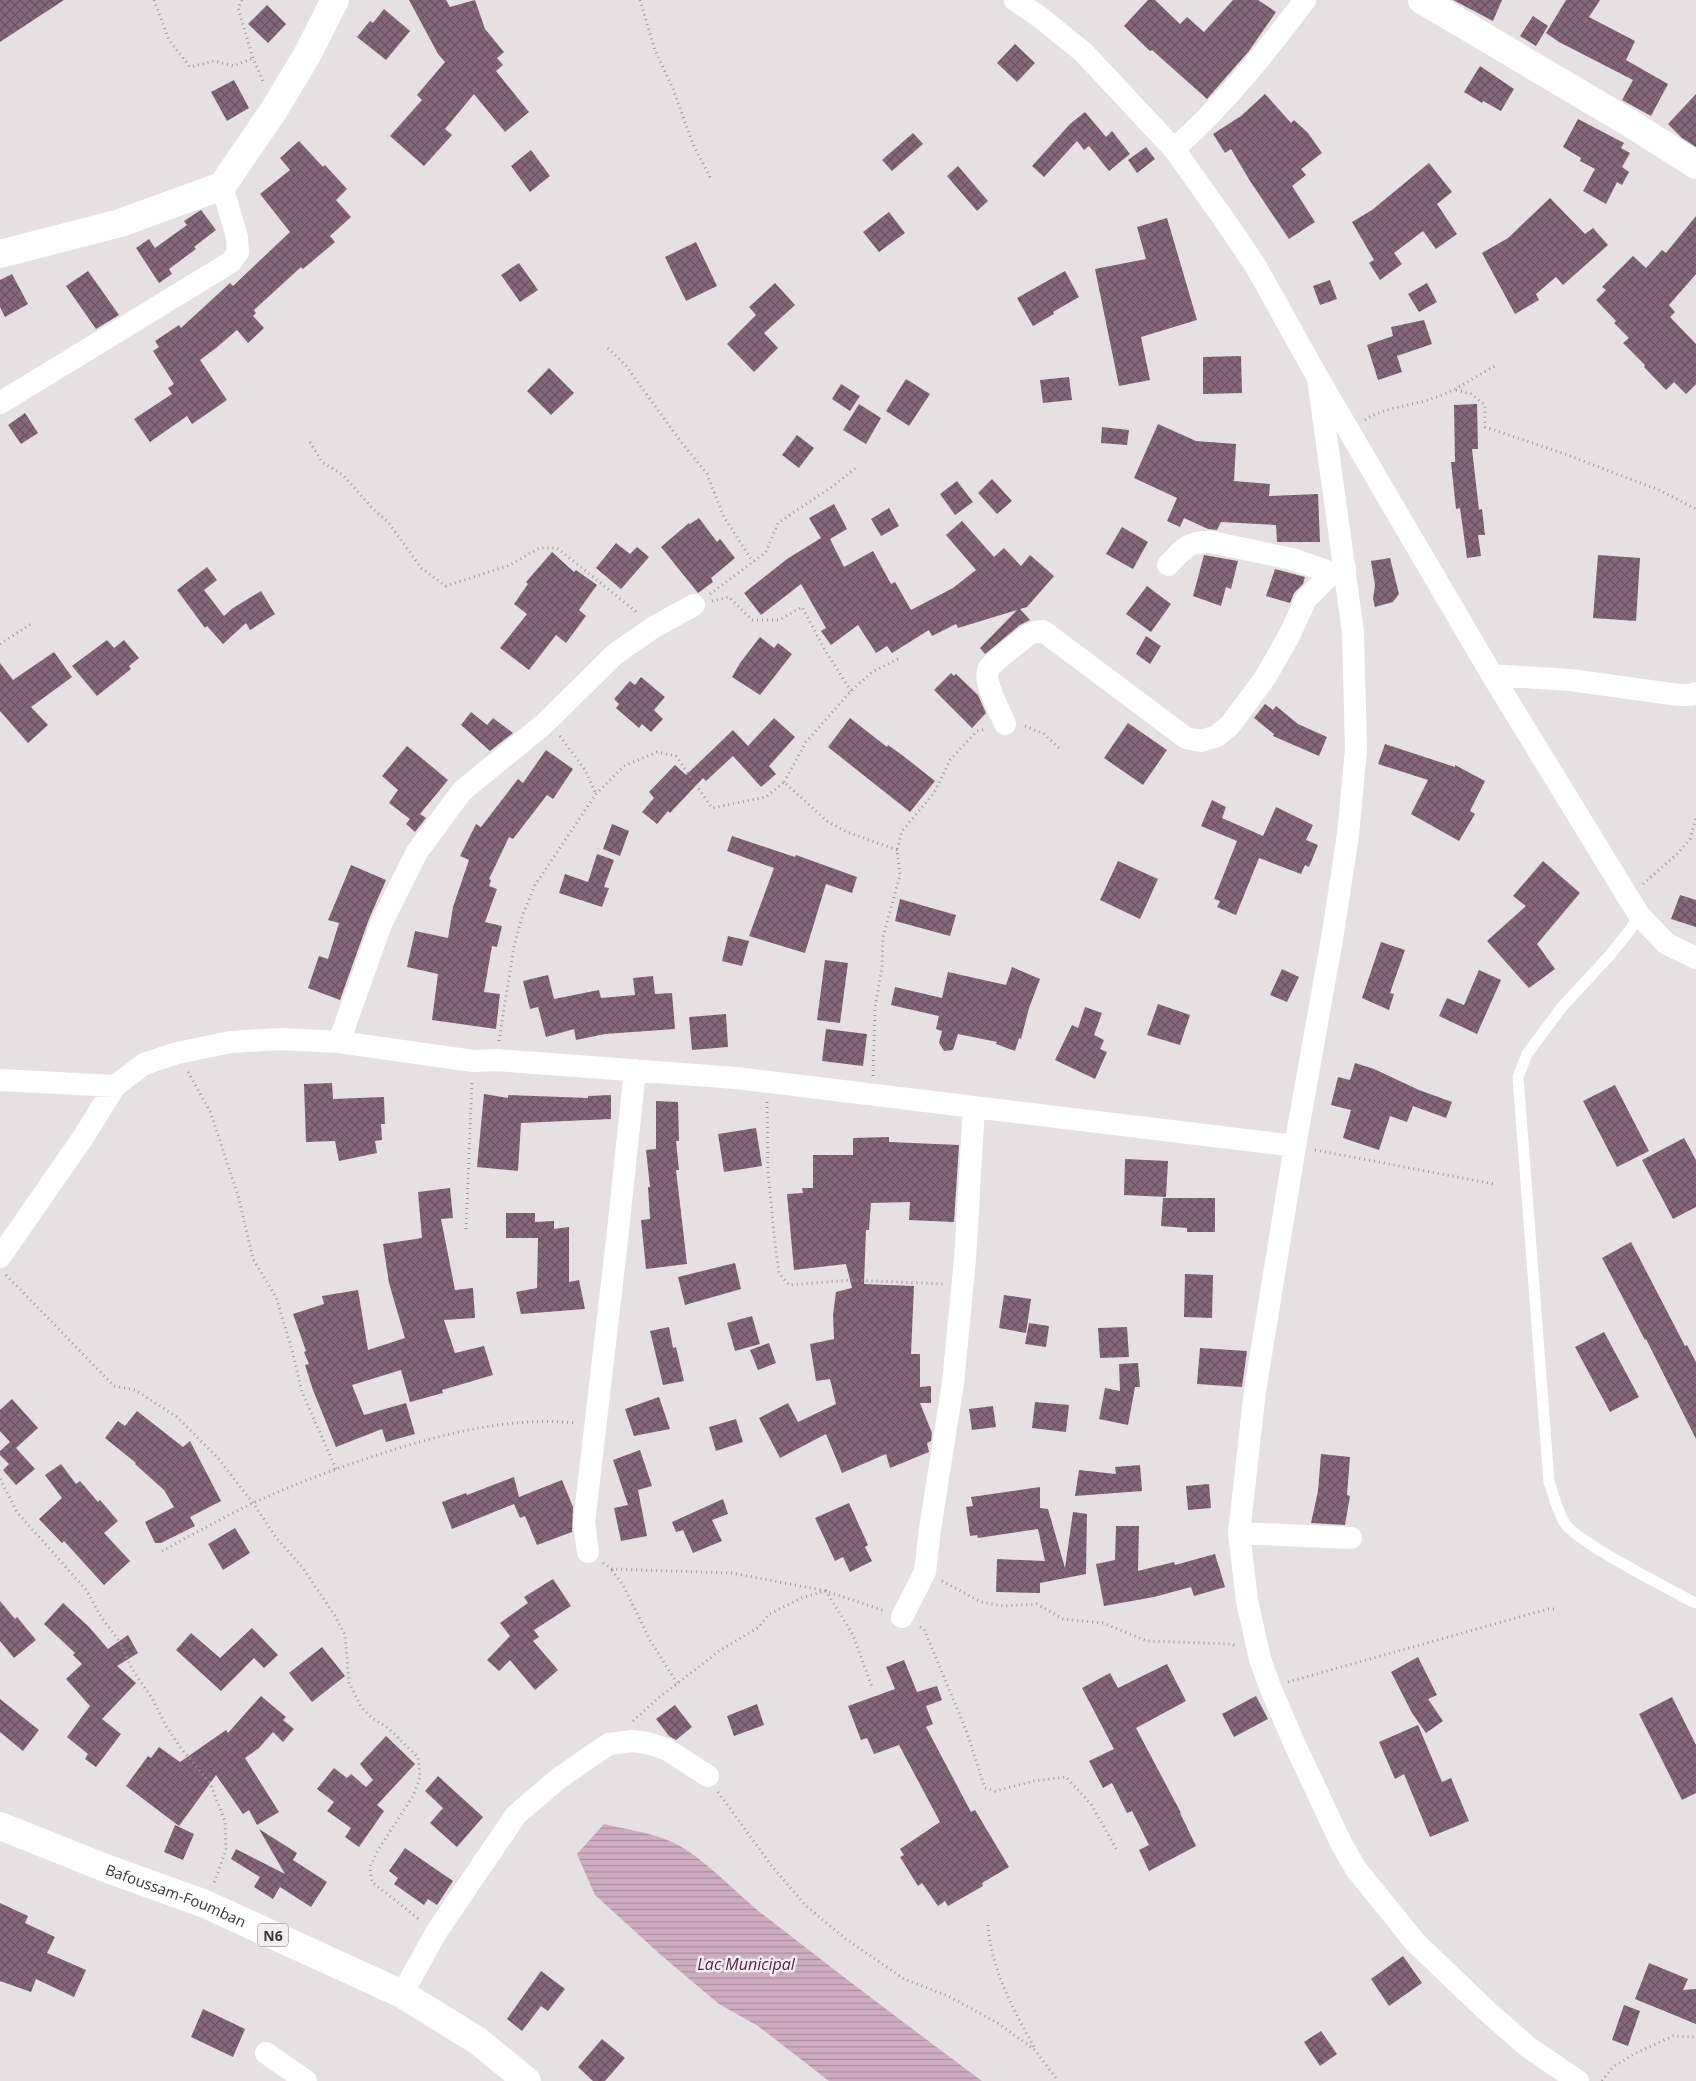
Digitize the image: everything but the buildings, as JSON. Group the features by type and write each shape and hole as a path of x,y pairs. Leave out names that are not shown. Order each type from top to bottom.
{"main road":[{"path":"0,254 120,223 222,186 274,110 307,54 335,0"},
{"path":"1422,0 1628,122 1696,165"},
{"name":"Bafoussam-Foumban","path":"0,1826 108,1870 205,1904 402,1994 478,2040 527,2081"}],"street":[{"path":"1015,0 1042,18 1083,52 1174,149 1255,265 1318,378 1492,675 1639,915 1667,944 1696,958"},
{"path":"1174,149 1196,130 1232,92 1270,47 1305,0"},
{"path":"0,403 230,262 238,252 237,237 222,186"},
{"path":"1318,378 1339,570 1353,632 1356,750 1348,835 1332,939 1295,1146 1256,1391 1239,1534 1247,1600 1260,1659 1270,1687 1341,1843 1356,1869 1415,1942 1488,2012 1528,2047 1578,2081"},
{"path":"1168,565 1186,546 1199,542 1211,542 1339,570"},
{"path":"1005,724 989,687 987,678 989,668 1028,635 1043,632 1186,738 1200,741 1217,736 1230,726 1265,678 1290,634 1306,599 1339,570"},
{"path":"339,1042 381,924 417,852 462,791 543,725 615,654 654,627 694,605"},
{"path":"1492,675 1570,680 1679,694 1692,695 1696,693"},
{"path":"0,1257 82,1139 115,1086 144,1064 176,1053 240,1042 281,1039 339,1042 473,1060 635,1070 767,1082 1295,1146"},
{"path":"588,1552 584,1536 584,1523 635,1070"},
{"path":"0,1080 115,1086"},
{"path":"902,1617 925,1572 953,1383 963,1285 974,1107"},
{"path":"1239,1534 1351,1538"},
{"path":"402,1994 437,1931 516,1816 558,1779 609,1744 633,1742 647,1743 666,1749 708,1776"},
{"path":"266,2053 306,2081"}],"lane":[{"path":"1639,915 1630,930 1610,955 1562,1007 1527,1054 1518,1077 1549,1482 1565,1524 1584,1539 1620,1562 1696,1603"}],"path":[{"path":"154,0 169,40 190,67 214,61 234,66 252,58"},
{"path":"242,0 238,8 252,58 274,110"},
{"path":"640,0 655,50 673,89 694,144 711,179"},
{"path":"608,348 626,366 707,474 724,517 753,562"},
{"path":"1349,430 1374,415 1433,399 1456,390 1495,366"},
{"path":"1456,390 1471,394 1485,405 1485,427 1562,453 1659,490 1696,509"},
{"path":"310,442 322,462 343,475 373,509 389,523 421,568 446,586 510,565 539,548 558,548 654,627"},
{"path":"694,605 766,552 778,523 833,486 858,466"},
{"path":"694,605 729,597 752,620 779,620 802,607 826,652 851,691"},
{"path":"0,644 31,624"},
{"path":"496,1060 514,946 523,914 536,885 596,794 624,766 656,752 676,756 712,808 766,797 784,782 806,742 851,691 872,672 900,658"},
{"path":"873,1095 875,1008 882,966 883,937 900,874 897,850 902,831 934,793 950,760 977,731 1005,724 1026,726 1044,734 1061,750"},
{"path":"543,725 559,736 575,755 596,794"},
{"path":"784,782 827,822 847,832 897,850"},
{"path":"1627,894 1649,880 1678,854 1690,839 1696,818"},
{"path":"176,1053 210,1112 238,1195 253,1259 276,1297 302,1392 336,1469"},
{"path":"466,1229 473,1060"},
{"path":"767,1082 768,1171 775,1244 779,1273 789,1285 850,1280 963,1285"},
{"path":"1295,1146 1494,1184"},
{"path":"0,1269 114,1386 135,1390 177,1417 217,1457 253,1503 275,1536 304,1568 336,1616 345,1635 349,1683 362,1708 372,1718 388,1728 418,1757 420,1778 413,1796 378,1850 370,1867 372,1882 437,1931"},
{"path":"162,1551 253,1503 354,1462 472,1428 554,1421 595,1425"},
{"path":"0,1479 17,1512 87,1591 101,1617 120,1642 132,1669 152,1698 166,1726 180,1747 210,1783 225,1821 226,1850 205,1904"},
{"path":"588,1552 612,1570 623,1585 651,1642 677,1683"},
{"path":"612,1570 732,1573 826,1591 902,1617 924,1629 966,1730 985,1788 995,1791 1034,1781 1066,1777 1091,1804 1118,1852"},
{"path":"925,1572 981,1602 1003,1606 1037,1604 1063,1619 1104,1623 1147,1641 1232,1644 1260,1659"},
{"path":"609,1744 656,1700 719,1651 758,1627 769,1614 804,1597 826,1591"},
{"path":"826,1591 853,1635 872,1687"},
{"path":"1270,1687 1548,1609 1557,1609"},
{"path":"708,1776 771,1865 806,1906 846,1939 904,1978 948,1996 988,2018 1035,2050"},
{"path":"988,1925 990,1947 997,1972 1035,2050 1058,2081"},
{"path":"1602,2081 1613,2067 1634,2054 1673,2036 1696,2037"}],"water":[{"name":"Lac Municipal","path":"604,1824 662,1838 691,1853 765,1916 982,2081 829,2081 758,2026 719,2004 662,1956 595,1895 577,1854"}]}
